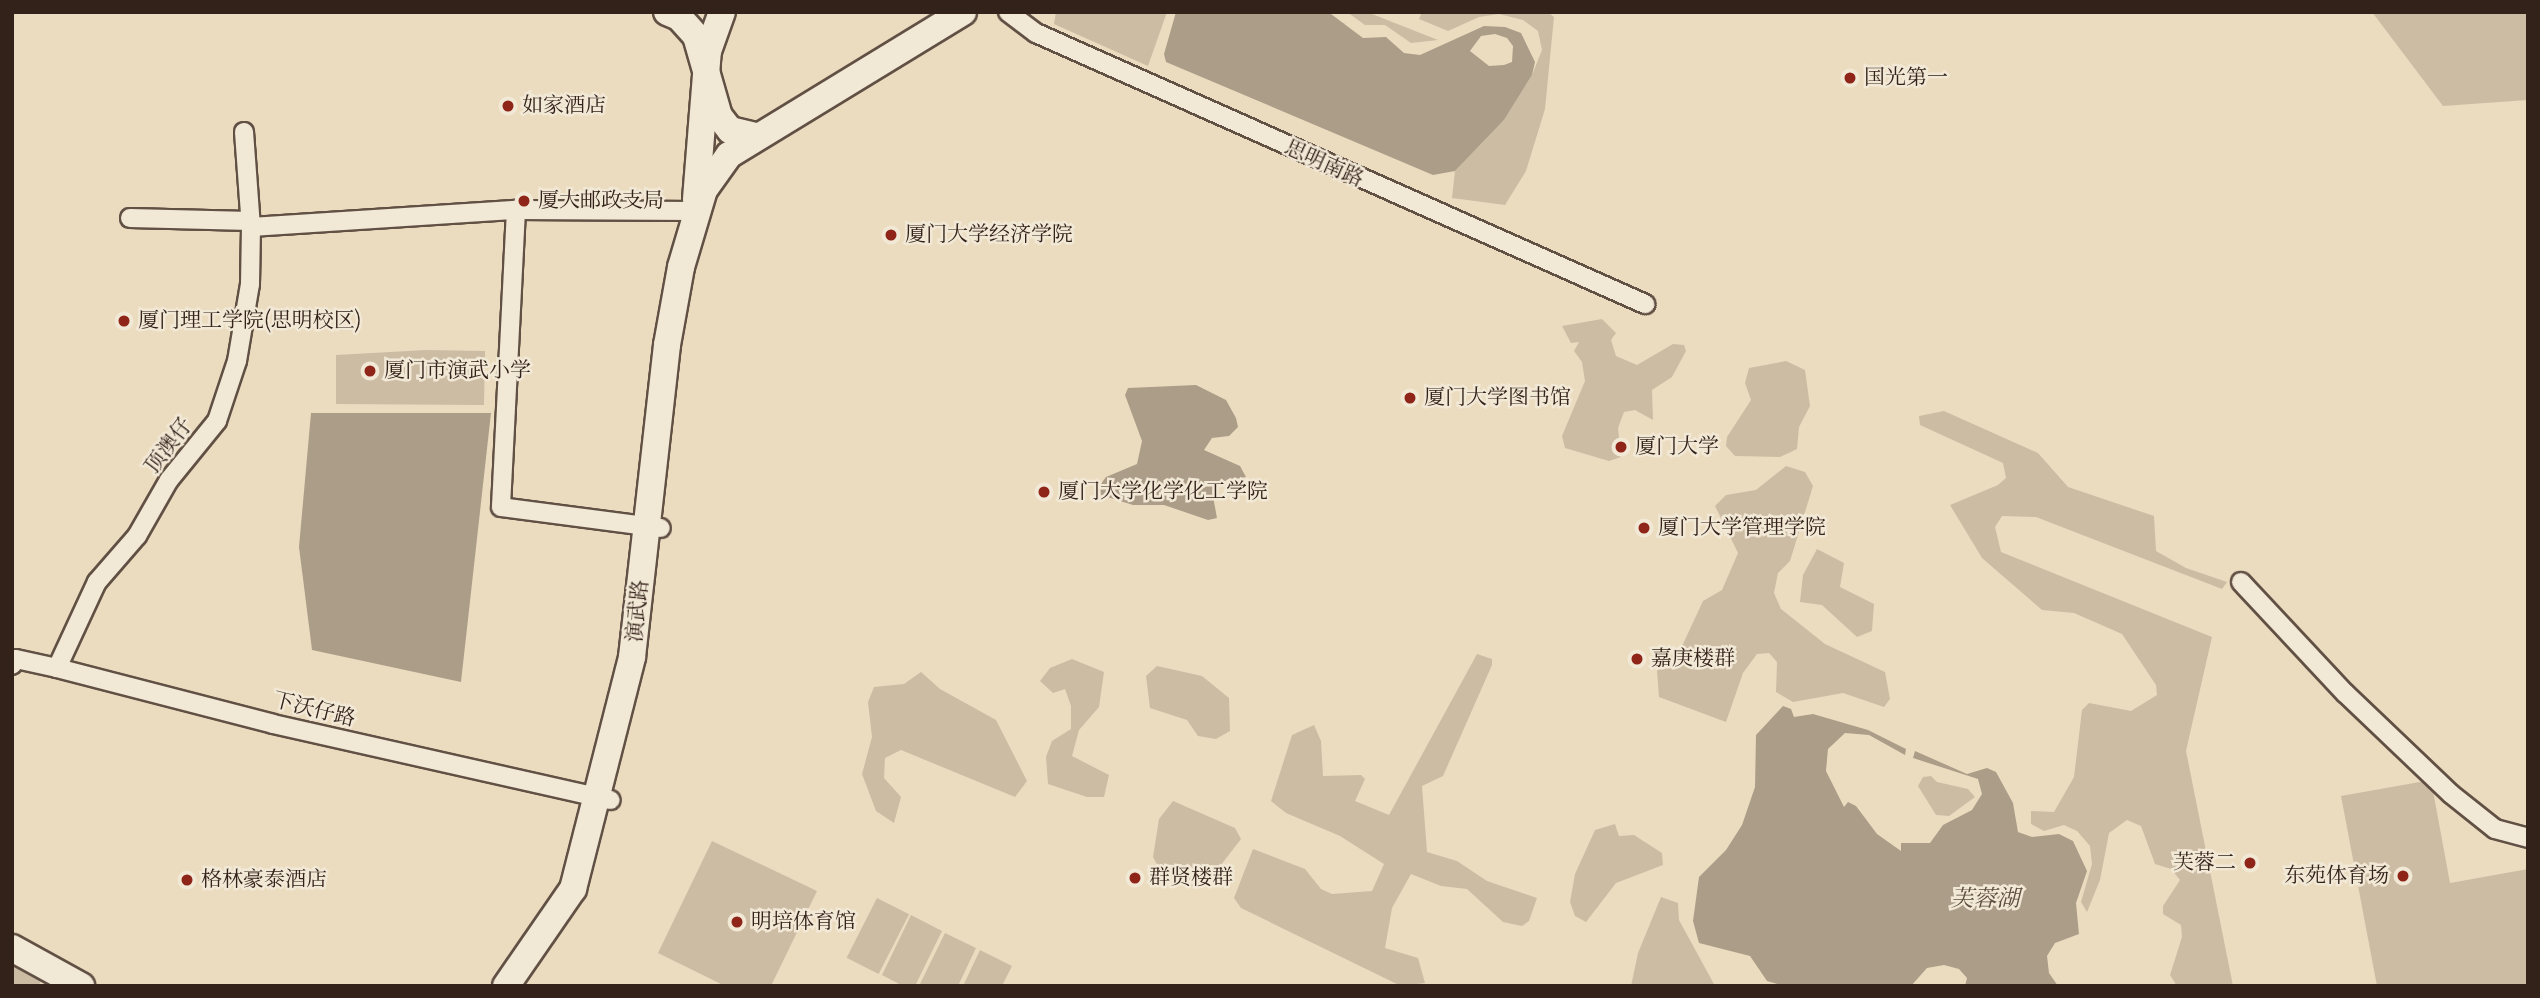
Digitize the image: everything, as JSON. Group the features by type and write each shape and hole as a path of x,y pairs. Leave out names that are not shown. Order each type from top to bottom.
{"main road":[{"path":"667,12 679,17 696,36 705,74 724,123 743,135 757,136"},
{"name":"演武路","path":"506,986 573,890 647,660 654,527 695,211 705,74 711,35 722,12"},
{"path":"695,211 729,155 925,24 963,12"},
{"name":"演武路","path":"523,986 587,896 604,798"},
{"path":"12,948 80,986"}],"street":[{"name":"思明南路","path":"1008,12 1036,33 1645,304"},
{"name":"顶澳仔","path":"57,668 97,582 137,536 169,480 217,421 237,361 246,310 250,224 244,132"},
{"path":"130,218 250,224 516,211 695,211"},
{"path":"516,211 501,507 654,527"},
{"path":"2241,582 2345,693 2451,793 2495,829 2528,838"},
{"name":"下沃仔路","path":"12,665 16,659 57,668 299,730 604,798"}],"shaded area":[{"path":"1056,12 1167,12 1148,66 1054,24"},
{"path":"1347,12 1367,12 1438,40 1411,43 1385,25 1365,25"},
{"path":"1422,12 1548,12 1554,17 1545,109 1526,171 1505,205 1452,198 1455,171 1504,120 1532,75 1542,50 1538,31 1523,20 1499,14 1479,17 1448,31 1419,19"},
{"path":"2372,12 2528,12 2528,100 2443,106"},
{"path":"1602,319 1616,333 1611,340 1616,356 1637,365 1673,344 1684,345 1686,351 1672,377 1652,390 1653,420 1635,410 1624,412 1618,428 1621,457 1609,461 1565,448 1562,436 1585,381 1582,362 1574,351 1579,342 1571,343 1562,326"},
{"path":"426,350 485,351 484,405 336,404 336,355"},
{"path":"1786,361 1805,370 1810,406 1799,427 1797,449 1780,457 1735,456 1726,446 1727,437 1751,400 1745,383 1749,368"},
{"path":"1944,411 2038,453 2068,487 2154,516 2156,551 2186,568 2227,582 2222,589 2036,517 2002,516 1995,527 2001,552 2212,637 2186,751 2233,986 2177,986 2170,975 2182,937 2181,925 2163,914 2163,906 2180,880 2171,869 2155,864 2141,826 2127,820 2109,833 2100,880 2087,912 2081,902 2092,864 2090,846 2077,831 2064,825 2044,831 2031,824 2031,811 2054,812 2074,777 2082,710 2089,703 2131,711 2157,695 2156,685 2122,634 2074,613 2042,610 1982,558 1950,505 1998,485 2006,478 2003,463 1920,425 1919,416"},
{"path":"1786,466 1805,472 1813,486 1790,561 1778,573 1774,593 1781,609 1825,644 1885,672 1890,699 1884,707 1843,693 1793,702 1776,692 1777,662 1769,653 1757,654 1743,673 1726,722 1659,697 1657,671 1683,644 1703,601 1722,590 1738,553 1715,506 1726,495 1756,490"},
{"path":"1817,549 1844,563 1840,587 1874,604 1872,631 1857,637 1822,605 1800,602 1803,575"},
{"path":"1477,654 1492,659 1492,665 1443,776 1422,786 1427,852 1457,861 1487,881 1537,898 1529,921 1522,926 1503,922 1467,889 1441,886 1411,874 1392,908 1385,948 1418,958 1425,983 1401,986 1241,908 1234,898 1253,849 1305,869 1321,889 1332,894 1372,891 1384,864 1340,836 1286,813 1271,801 1292,735 1314,725 1321,741 1323,776 1361,775 1365,779 1355,801 1389,815"},
{"path":"1072,659 1104,672 1099,707 1079,730 1072,756 1109,775 1104,797 1087,797 1048,784 1046,757 1052,741 1071,729 1071,706 1065,689 1053,693 1040,681 1050,668"},
{"path":"1157,666 1202,676 1229,698 1230,731 1216,739 1198,736 1187,720 1150,708 1146,676"},
{"path":"921,672 940,689 996,720 1027,781 1015,797 901,750 885,758 884,778 901,797 894,823 876,811 862,774 872,737 868,702 874,687 904,684"},
{"path":"1931,776 1937,782 1968,789 1975,797 1949,816 1936,815 1918,786 1923,777"},
{"name":"东苑体育场","path":"2431,780 2450,883 2528,869 2528,986 2377,986 2341,796"},
{"path":"1173,801 1235,828 1241,839 1204,887 1188,886 1160,870 1153,857 1159,819"},
{"path":"1615,824 1619,836 1634,835 1662,853 1663,865 1616,883 1586,922 1575,916 1570,902 1575,874 1595,830"},
{"name":"明培体育馆","path":"712,841 817,891 771,986 725,986 658,953"},
{"path":"1661,897 1678,903 1679,920 1715,986 1631,986 1638,953"},
{"path":"877,898 909,914 879,974 847,958"},
{"path":"911,915 942,931 915,986 903,986 882,975"},
{"path":"945,933 976,948 958,986 919,986"},
{"path":"980,950 1012,966 1002,986 963,986"},
{"path":"12,954 47,971 38,986 12,986"}],"water":[{"path":"1176,12 1331,14 1363,38 1386,37 1404,53 1420,55 1484,26 1505,27 1521,33 1535,62 1532,75 1504,120 1455,171 1433,175 1166,62 1164,54","holes":["1495,34 1507,38 1513,46 1512,62 1504,65 1489,66 1470,51 1481,36"]},
{"path":"1196,385 1226,400 1238,427 1229,436 1212,438 1204,450 1240,466 1246,477 1219,482 1212,491 1217,518 1208,520 1164,505 1133,505 1101,495 1100,485 1106,477 1137,464 1142,441 1125,395 1128,388"},
{"path":"311,413 491,413 461,682 312,650 299,547"},
{"name":"芙蓉湖","path":"1783,706 1791,709 1794,717 1813,714 1868,730 1906,749 1905,755 1869,735 1845,733 1828,749 1826,771 1844,807 1848,802 1856,806 1877,834 1901,851 1901,843 1930,843 1943,825 1972,810 1982,794 1978,779 1913,758 1915,751 1967,774 1987,768 1996,772 2013,803 2018,832 2032,837 2059,834 2073,841 2087,871 2076,903 2079,934 2055,943 2047,956 2049,973 2058,986 1965,986 1967,978 1959,969 1944,965 1927,968 1911,986 1784,986 1767,981 1750,956 1699,943 1693,921 1699,877 1726,850 1742,825 1755,787 1756,735"}],"place":[{"name":"国光第一","path":"1850,78"},
{"name":"如家酒店","path":"508,106"},
{"name":"厦大邮政支局","path":"524,201"},
{"name":"厦门大学经济学院","path":"891,235"},
{"name":"厦门理工学院(思明校区)","path":"124,321"},
{"name":"厦门市演武小学","path":"370,371"},
{"name":"厦门大学图书馆","path":"1410,398"},
{"name":"厦门大学","path":"1621,447"},
{"name":"厦门大学化学化工学院","path":"1044,492"},
{"name":"厦门大学管理学院","path":"1644,528"},
{"name":"嘉庚楼群","path":"1637,659"},
{"name":"芙蓉二","path":"2250,863"},
{"name":"东苑体育场","path":"2403,876"},
{"name":"群贤楼群","path":"1135,878"},
{"name":"格林豪泰酒店","path":"187,880"},
{"name":"明培体育馆","path":"737,922"}]}
